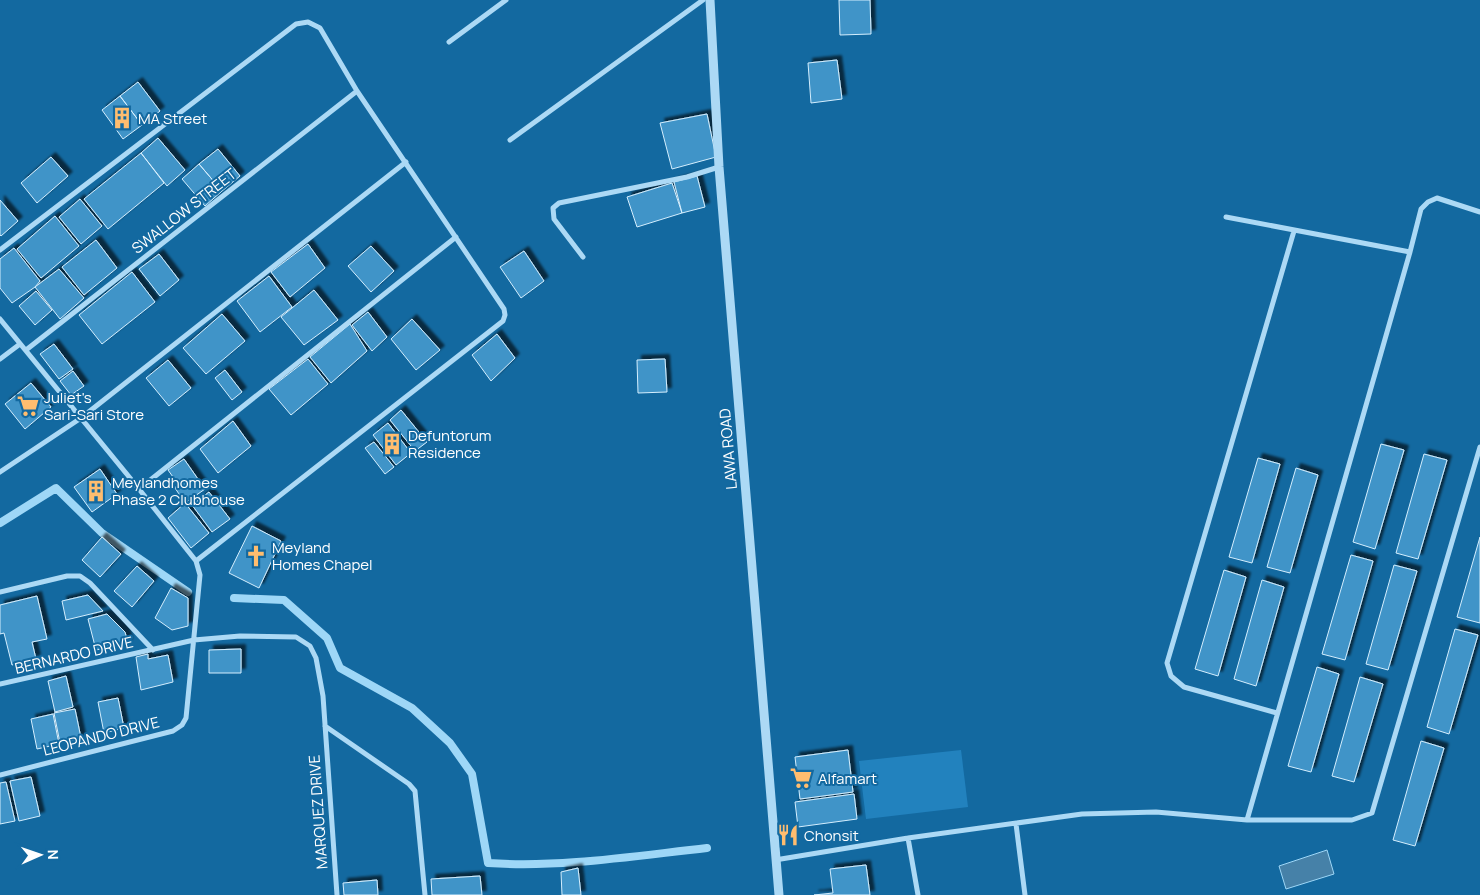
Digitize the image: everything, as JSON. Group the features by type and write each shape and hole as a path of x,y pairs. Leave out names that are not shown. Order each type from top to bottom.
{"street":[{"path":"449,42 506,0"},
{"path":"510,140 702,0"},
{"name":"LAWA ROAD","path":"710,0 719,167 779,895"},
{"path":"0,250 296,24 308,22 320,28 357,90 504,310 503,321 196,561"},
{"name":"SWALLOW STREET","path":"26,350 357,90"},
{"path":"0,472 81,418 406,162"},
{"path":"583,257 554,219 553,208 559,203 687,177 719,167"},
{"path":"1246,820 1421,209 1428,202 1437,198 1480,212"},
{"path":"1226,217 1410,252"},
{"path":"1277,713 1184,687 1171,676 1167,663 1294,231"},
{"path":"139,489 456,237"},
{"path":"0,319 196,561 200,575 194,640"},
{"path":"0,359 20,344"},
{"path":"775,860 908,838 1082,814 1146,813 1246,820 1352,820 1372,813 1480,447"},
{"name":"BERNARDO DRIVE","path":"0,592 67,576 80,576 90,583 153,650"},
{"name":"BERNARDO DRIVE","path":"0,684 194,640 240,636 296,637 310,646 316,658 323,696 325,726"},
{"name":"LEOPANDO DRIVE","path":"0,775 173,731 182,725 186,718 194,640"},
{"path":"325,726 409,784 415,791 425,895"},
{"name":"MARQUEZ DRIVE","path":"325,726 337,895"},
{"path":"1016,824 1025,895"},
{"path":"908,838 918,895"}],"shaded area":[{"path":"961,750 968,807 866,819 859,761"},
{"path":"1327,850 1334,874 1286,889 1279,866"}],"building":[{"path":"839,0 870,0 871,34 840,35"},
{"path":"837,60 842,99 811,103 808,63"},
{"path":"138,82 160,111 142,125 120,96"},
{"name":"MA Street","path":"120,96 142,125 123,139 102,110"},
{"path":"707,114 716,157 672,169 660,123"},
{"path":"158,138 185,170 167,186 141,153"},
{"path":"218,149 240,176 222,191 199,164"},
{"path":"141,153 164,183 108,229 84,199"},
{"path":"51,157 68,176 37,203 21,183"},
{"path":"199,164 222,191 205,206 182,179"},
{"path":"697,176 705,207 682,213 674,182"},
{"path":"672,183 682,213 637,227 627,197"},
{"path":"80,199 102,226 81,244 59,217"},
{"path":"0,200 18,221 1,236 0,235"},
{"path":"55,216 79,246 41,278 17,249"},
{"path":"96,240 117,268 84,295 62,267"},
{"path":"308,244 325,268 290,297 271,272"},
{"path":"371,246 394,271 371,292 348,266"},
{"path":"14,248 40,281 35,287 12,303 0,288 0,259"},
{"path":"524,251 544,281 521,298 500,267"},
{"path":"159,254 179,280 160,296 139,269"},
{"path":"59,269 84,298 60,319 35,287"},
{"path":"132,272 155,302 102,344 79,315"},
{"path":"269,276 292,307 260,332 237,301"},
{"path":"314,290 338,320 304,345 281,317"},
{"path":"36,291 52,310 35,325 19,306"},
{"path":"368,312 387,337 372,351 352,325"},
{"path":"222,314 245,341 206,374 183,348"},
{"path":"412,319 440,350 416,370 391,339"},
{"path":"350,324 367,351 331,383 310,357"},
{"path":"497,334 515,358 491,381 472,355"},
{"path":"54,344 73,369 59,379 40,354"},
{"path":"308,359 328,384 291,415 269,389"},
{"path":"665,359 667,392 638,393 637,360"},
{"path":"168,360 191,388 169,406 146,378"},
{"path":"225,370 242,392 232,400 215,378"},
{"path":"73,371 84,386 71,395 60,381"},
{"name":"Juliet's Sari-Sari Store","path":"31,383 51,407 25,429 5,404"},
{"path":"401,410 427,442 415,451 390,420"},
{"path":"233,421 251,446 218,473 200,449"},
{"name":"Defuntorum Residence","path":"388,423 411,453 396,465 373,435"},
{"path":"374,442 394,467 385,474 365,448"},
{"path":"1381,444 1404,450 1375,549 1353,542"},
{"path":"1424,454 1447,460 1418,559 1396,553"},
{"path":"1258,458 1280,464 1252,563 1229,557"},
{"path":"184,459 205,489 185,503 175,488 178,484 168,470"},
{"path":"1296,468 1318,475 1290,573 1267,567"},
{"name":"Meylandhomes Phase 2 Clubhouse","path":"100,469 117,494 92,512 74,487"},
{"path":"209,492 230,519 212,532 192,505"},
{"path":"185,503 209,533 191,548 168,518"},
{"name":"Meyland Homes Chapel","path":"252,526 281,541 259,588 229,573"},
{"path":"102,537 121,554 100,577 82,560"},
{"path":"1480,537 1480,623 1457,617"},
{"path":"1351,555 1373,561 1345,660 1322,654"},
{"path":"1394,565 1417,571 1388,670 1366,664"},
{"path":"137,566 154,581 132,607 114,591"},
{"path":"1224,570 1246,577 1218,676 1195,669"},
{"path":"1262,580 1284,587 1256,686 1234,679"},
{"path":"171,588 188,598 188,626 172,630 155,618"},
{"path":"88,595 103,611 66,620 62,601"},
{"path":"37,596 47,639 32,642 36,659 12,665 4,633 0,634 0,605"},
{"path":"107,614 125,632 128,643 96,650 88,619"},
{"path":"1455,629 1478,635 1449,734 1427,727"},
{"path":"241,649 241,673 209,673 209,650"},
{"path":"148,654 148,659 168,655 173,682 141,690 136,657"},
{"path":"1317,667 1339,674 1311,772 1288,766"},
{"path":"66,676 73,707 55,712 48,681"},
{"path":"1360,677 1383,684 1354,782 1332,776"},
{"path":"118,698 124,728 104,733 98,702"},
{"path":"75,709 81,738 60,743 54,713"},
{"path":"53,714 59,744 37,749 31,719"},
{"path":"1421,741 1444,748 1415,846 1393,840"},
{"path":"848,750 853,792 800,799 795,757"},
{"path":"31,777 40,816 19,821 10,781"},
{"path":"6,782 15,821 0,824 0,783"},
{"path":"854,794 857,819 798,827 795,802"},
{"path":"866,865 870,895 814,895 833,893 830,869"},
{"path":"578,868 581,895 562,895 561,872"},
{"path":"480,876 482,895 432,895 431,879"},
{"path":"377,880 378,895 344,895 343,883"}],"waterway":[{"path":"0,523 56,488 102,533 188,592"},
{"path":"234,598 284,600 327,638 340,668 412,708 450,743 472,774 488,863 570,863 707,848"}],"place":[{"name":"MA Street","path":"122,118"},
{"name":"Juliet's Sari-Sari Store","path":"28,406"},
{"name":"Defuntorum Residence","path":"392,444"},
{"name":"Meylandhomes Phase 2 Clubhouse","path":"96,491"},
{"name":"Meyland Homes Chapel","path":"256,556"},
{"name":"Alfamart","path":"801,778"},
{"name":"Chonsit","path":"788,835"}]}
